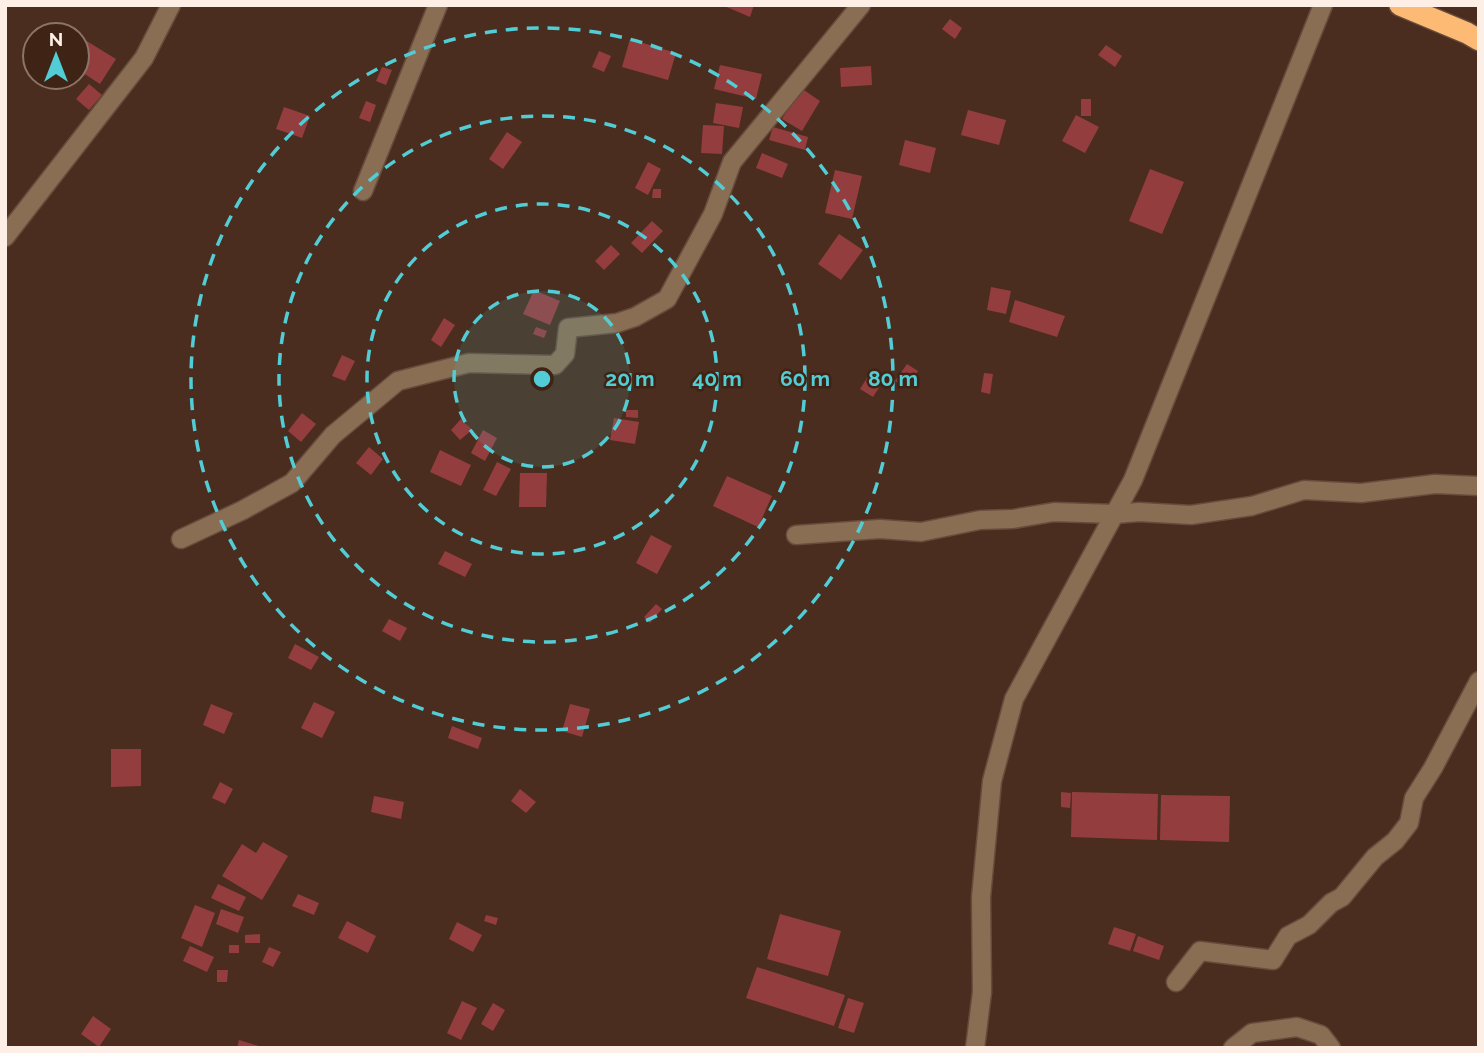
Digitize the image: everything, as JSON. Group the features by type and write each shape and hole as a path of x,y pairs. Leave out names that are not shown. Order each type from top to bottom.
{"highway":[{"path":"1399,5 1479,40"}],"street":[{"path":"5,237 144,58 171,5"},
{"path":"363,191 438,5"},
{"path":"181,539 292,483 333,435 398,382 469,363 555,365 565,354 568,328 617,323 635,317 667,299 713,214 732,162 861,5"},
{"path":"975,1048 982,992 981,897 992,781 1014,699 1133,480 1323,5"},
{"path":"796,535 880,529 921,532 980,520 1013,519 1054,512 1191,515 1252,506 1304,490 1361,493 1435,484 1479,486"},
{"path":"1175,982 1200,951 1273,960 1288,936 1309,925 1342,897 1375,857 1395,841 1409,823 1414,798 1479,681"},
{"path":"1233,1048 1252,1033 1297,1027 1321,1035 1331,1048"}],"building":[{"path":"722,5 754,5 750,17"},
{"path":"950,19 962,28 955,39 942,29"},
{"path":"630,39 676,53 668,80 622,67"},
{"path":"91,44 116,59 100,84 91,78"},
{"path":"1106,45 1122,56 1115,67 1098,55"},
{"path":"599,51 611,56 604,72 592,67"},
{"path":"720,65 762,74 756,99 714,89"},
{"path":"871,66 872,85 841,87 840,68"},
{"path":"382,67 392,70 386,85 376,81"},
{"path":"91,86 102,95 89,110 76,99 83,91 91,91"},
{"path":"801,88 820,101 802,131 782,119"},
{"path":"1081,99 1091,99 1091,116 1081,116"},
{"path":"366,101 376,105 370,122 359,118"},
{"path":"716,103 743,107 739,128 713,123"},
{"path":"284,107 310,116 302,138 276,129"},
{"path":"968,110 1006,120 999,145 961,135"},
{"path":"1076,115 1099,127 1085,153 1062,141"},
{"path":"703,125 724,126 722,154 701,153"},
{"path":"773,127 808,137 805,150 769,140"},
{"path":"507,132 522,142 503,169 489,159"},
{"path":"905,140 936,148 930,173 899,165"},
{"path":"762,153 788,164 782,178 756,168"},
{"path":"648,162 661,169 648,195 635,188"},
{"path":"1150,169 1184,182 1162,234 1129,221"},
{"path":"835,170 862,176 852,219 825,213"},
{"path":"653,189 661,189 661,198 652,198"},
{"path":"652,221 663,231 642,253 631,243"},
{"path":"839,234 863,250 841,280 818,264"},
{"path":"611,245 620,254 604,270 595,261"},
{"path":"991,287 1011,291 1006,314 987,310"},
{"path":"534,290 560,301 550,325 523,314"},
{"path":"1015,300 1065,316 1057,337 1009,322"},
{"path":"444,318 455,325 441,347 431,340"},
{"path":"536,327 547,331 544,338 533,334"},
{"path":"342,355 355,361 345,381 332,376"},
{"path":"907,364 918,371 906,388 895,381"},
{"path":"872,370 885,378 873,397 860,389"},
{"path":"984,373 993,374 990,394 981,392"},
{"path":"626,410 638,410 638,418 626,417"},
{"path":"302,413 316,424 301,442 288,431"},
{"path":"614,418 639,422 635,444 610,440"},
{"path":"461,419 472,430 460,440 451,430"},
{"path":"483,430 497,438 485,461 471,453"},
{"path":"369,447 383,459 371,475 356,463"},
{"path":"440,450 471,465 461,486 430,472"},
{"path":"497,462 511,469 496,496 483,490"},
{"path":"520,473 547,473 546,507 519,507"},
{"path":"727,476 772,496 758,527 713,506"},
{"path":"651,535 672,546 657,574 636,563"},
{"path":"445,551 472,564 465,577 438,564"},
{"path":"656,604 662,609 650,623 644,617"},
{"path":"389,619 407,628 400,641 382,631"},
{"path":"295,644 319,657 311,670 288,658"},
{"path":"314,702 335,712 322,738 301,728"},
{"path":"211,704 233,713 224,734 203,725"},
{"path":"570,704 590,709 582,737 562,731"},
{"path":"452,726 482,738 478,749 448,738"},
{"path":"111,749 141,749 141,786 111,787"},
{"path":"220,782 233,789 225,804 212,798"},
{"path":"520,789 536,802 526,813 511,801"},
{"path":"1061,792 1071,793 1070,808 1061,807"},
{"path":"1072,792 1158,794 1157,840 1071,837"},
{"path":"1161,795 1230,796 1229,842 1160,840"},
{"path":"374,796 404,802 401,819 371,812"},
{"path":"263,842 288,856 262,900 222,876 242,844 256,853"},
{"path":"218,884 246,897 239,911 211,898"},
{"path":"298,894 319,903 314,915 292,906"},
{"path":"195,905 215,913 202,947 181,938"},
{"path":"221,909 244,917 238,933 216,924"},
{"path":"780,914 841,931 828,976 767,959"},
{"path":"486,915 498,918 496,925 484,921"},
{"path":"347,921 376,936 368,953 338,938"},
{"path":"457,922 482,935 473,952 449,939"},
{"path":"1114,927 1136,934 1130,951 1108,944"},
{"path":"260,934 260,943 245,943 245,935"},
{"path":"1138,936 1164,946 1159,960 1133,951"},
{"path":"229,945 239,945 239,953 229,953"},
{"path":"190,946 214,957 207,972 183,961"},
{"path":"269,947 281,952 273,967 262,962"},
{"path":"757,967 845,995 834,1026 746,998"},
{"path":"217,970 228,970 227,982 217,982"},
{"path":"848,998 864,1003 854,1033 838,1028"},
{"path":"462,1001 477,1008 461,1040 447,1033"},
{"path":"493,1003 505,1010 493,1031 481,1024"},
{"path":"93,1016 111,1029 99,1047 81,1034"},
{"path":"239,1040 262,1047 262,1048 237,1048"}]}
